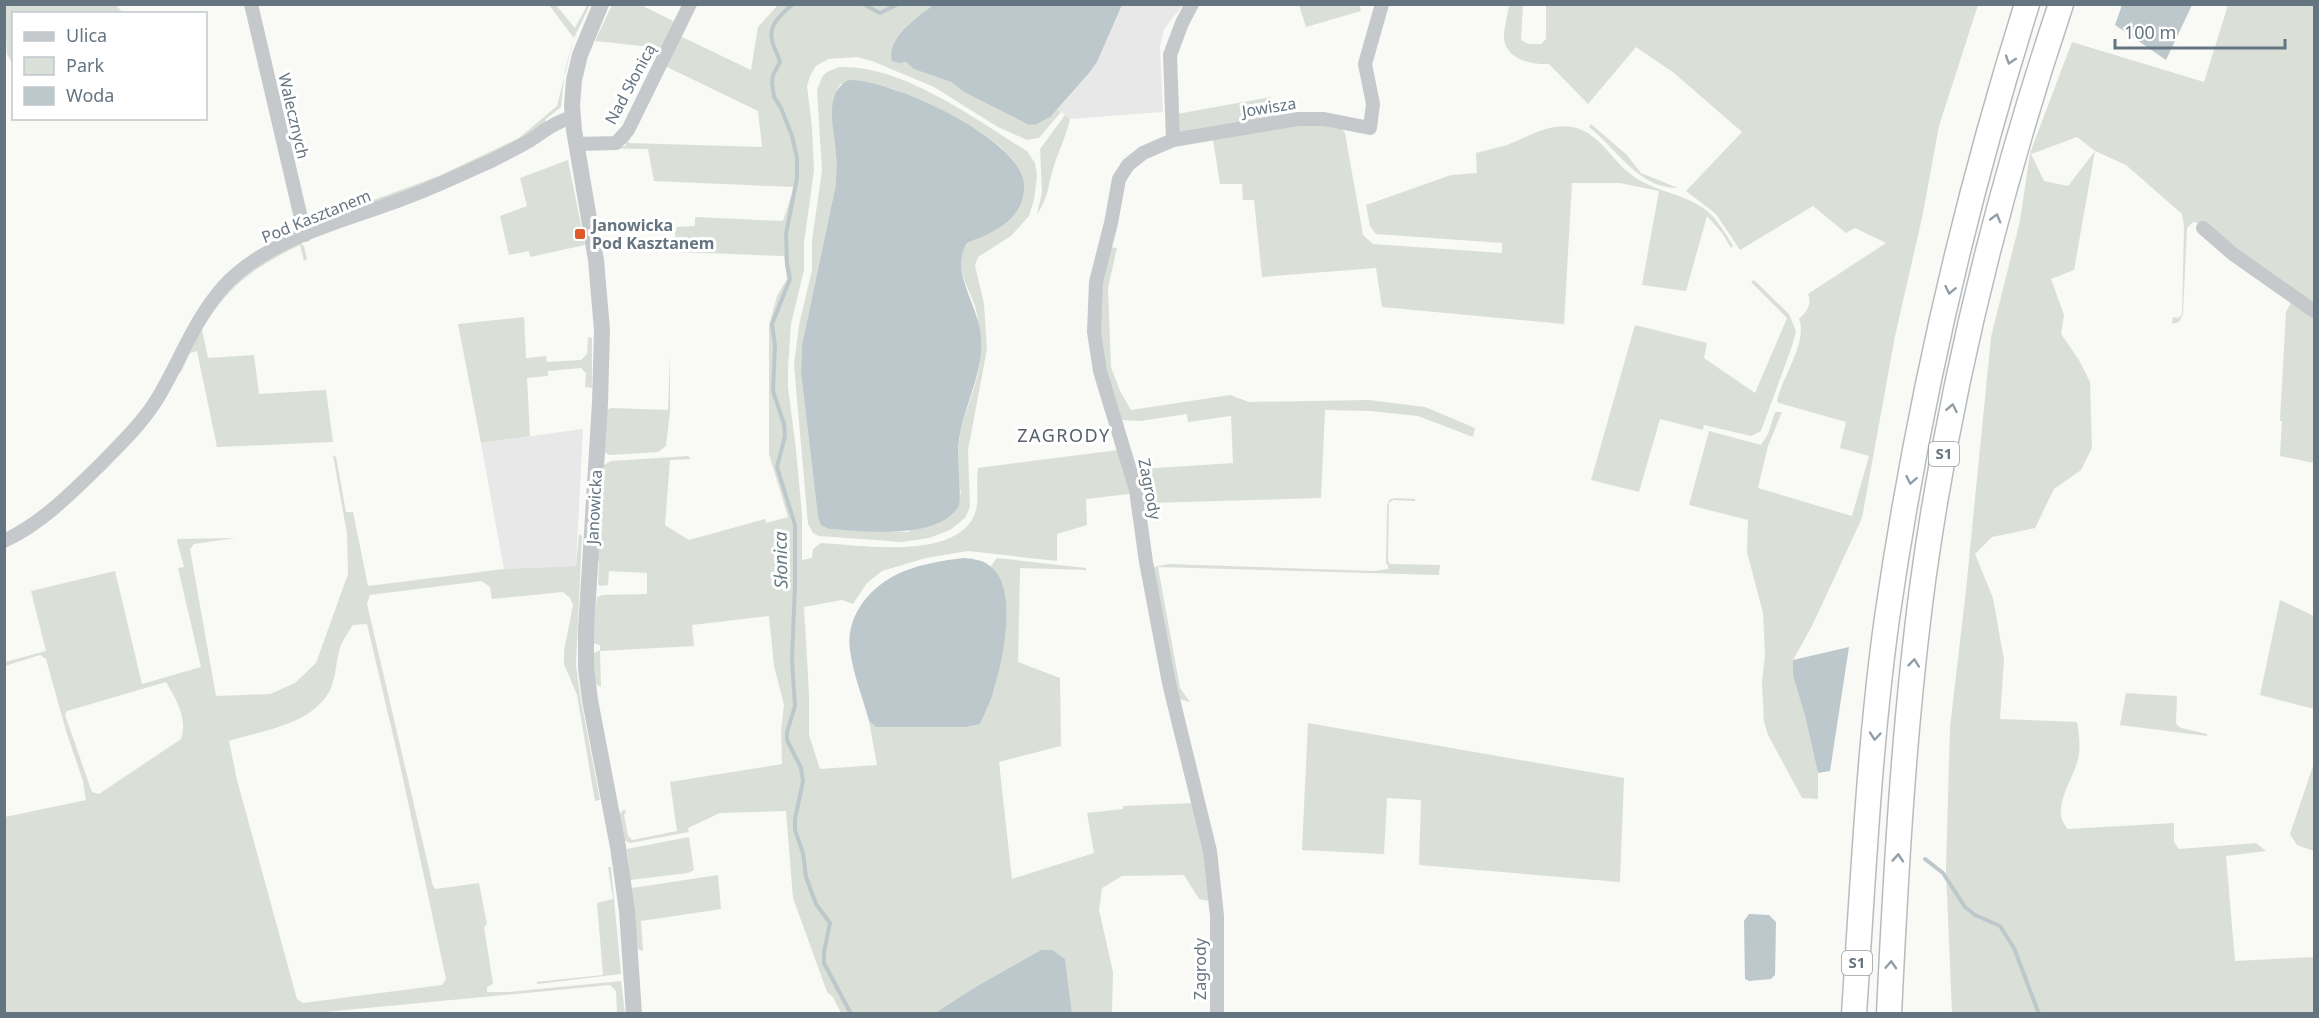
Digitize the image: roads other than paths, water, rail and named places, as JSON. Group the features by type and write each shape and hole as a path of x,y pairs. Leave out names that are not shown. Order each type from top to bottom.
{"highway":[{"name":"S1","path":"1854,1014 1875,730 1887,620 1899,542 1925,405 1959,247 2003,82 2027,4"},
{"name":"S1","path":"1889,1014 1894,916 1916,645 1923,581 1950,420 1986,254 2033,88 2061,4"}],"street":[{"name":"Walecznych","path":"251,4 305,235"},
{"name":"Janowicka","path":"601,4 576,69 573,117 597,260 602,330 586,668 620,857 627,910 634,1014"},
{"name":"Nad Słonicą","path":"576,144 616,143 628,130 690,4"},
{"path":"1173,140 1170,55 1192,4"},
{"name":"Jowisza","path":"1173,140 1306,118 1324,118 1370,128 1372,104 1365,64 1382,4"},
{"name":"Pod Kasztanem","path":"4,542 34,525 50,512 143,420 198,324 224,287 262,256 305,235 417,193 509,152 558,122 573,117"},
{"name":"Zagrody","path":"1173,140 1134,158 1123,170 1119,179 1096,282 1094,332 1106,394 1136,490 1146,562 1169,683 1210,851 1217,916 1217,1014"},
{"path":"2203,228 2233,254 2314,311"}],"water":[{"path":"933,5 1122,5 1097,62 1089,73 1050,117 1037,124 1029,125 964,92 951,82 914,69 906,62 892,61 891,52 898,36"},
{"path":"2122,5 2192,5 2166,60 2115,25"},
{"path":"849,80 868,82 893,89 951,114 1001,148 1017,166 1024,184 1021,203 1012,217 990,233 971,241 962,254 962,272 980,327 981,349 980,362 959,443 959,506 949,517 934,525 917,529 880,532 829,529 821,525 818,517 801,373 802,345 836,184 833,103 835,94"},
{"path":"964,558 984,562 999,576 1006,606 1001,660 993,693 980,724 965,727 876,727 869,721 851,659 850,635 858,610 878,586 904,571 918,566"},
{"path":"1849,647 1830,771 1818,773 1793,676 1793,660"},
{"path":"1749,914 1769,915 1776,922 1775,975 1771,979 1749,981 1745,979 1744,921"},
{"path":"1041,950 1052,950 1065,959 1072,1013 935,1013 977,986"}],"waterway":[{"name":"Słonica","path":"793,4 777,19 771,34 780,62 773,75 774,97 792,136 797,158 797,178 786,234 790,279 772,324 775,346 773,391 784,424 785,436 777,467 795,525 792,659 795,706 787,732 787,740 801,768 803,781 795,830 803,853 806,877 816,904 830,923 824,963 851,1014"},
{"name":"Słonica","path":"863,4 880,13 898,4"},
{"path":"1925,859 1943,873 1965,907 1975,915 2000,926 2014,948 2039,1014"}],"place":[{"name":"Janowicka Pod Kasztanem","path":"580,234"}],"district":[{"name":"ZAGRODY","path":"1064,436"}]}
